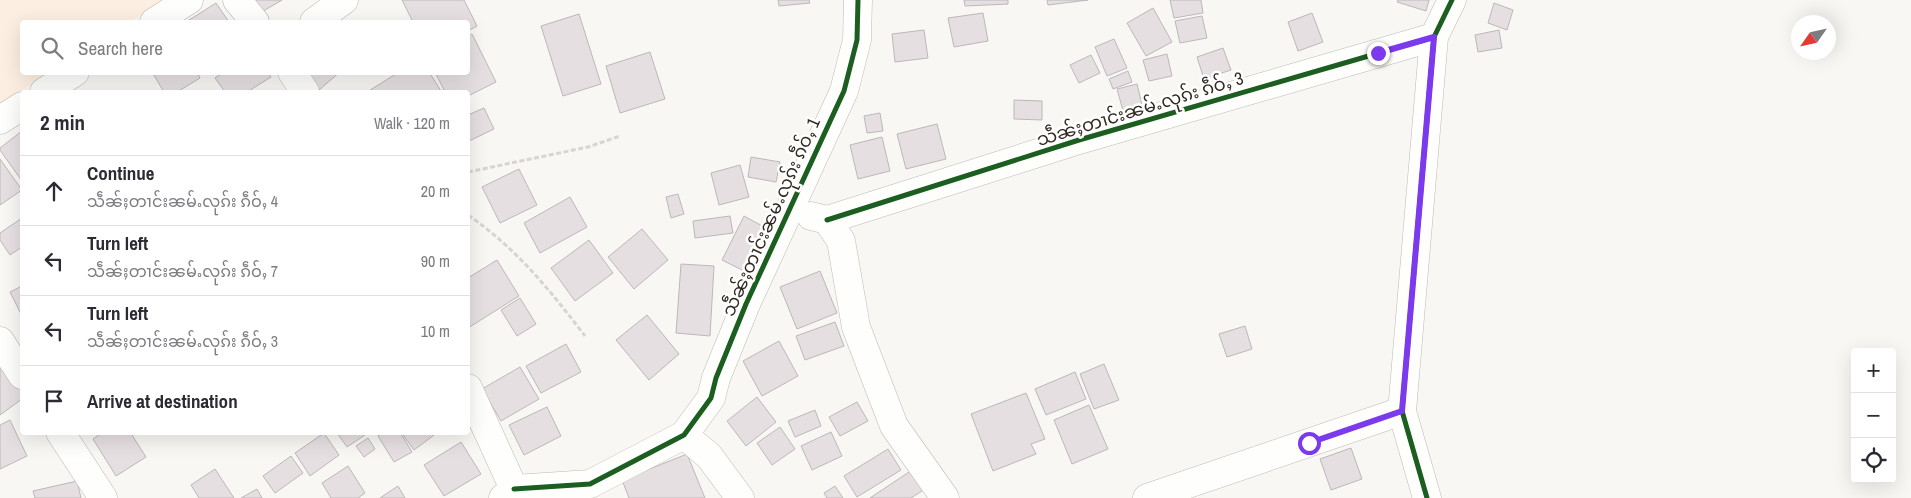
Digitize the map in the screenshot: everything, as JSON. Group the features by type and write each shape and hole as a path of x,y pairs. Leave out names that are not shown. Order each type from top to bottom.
{"street":[{"path":"157,20 189,0"},
{"path":"237,0 253,20"},
{"path":"317,20 344,0"},
{"name":"သဵၼ်ႈတၢင်းၼမ်ႉလုၵ်း ၵဵဝ်ႇ 1","path":"509,494 590,484 684,435 711,398 716,378 746,304 791,210 844,91 858,40 858,0"},
{"path":"1427,498 1402,411 1434,37 1452,0"},
{"name":"သဵၼ်ႈတၢင်းၼမ်ႉလုၵ်း ၵဵဝ်ႇ 3","path":"827,220 1079,140 1434,37"},
{"path":"47,90 70,75"},
{"path":"294,75 304,90"},
{"path":"0,120 20,107"},
{"path":"791,210 827,220 841,241 856,327 894,426 945,498"},
{"path":"0,341 20,372"},
{"path":"470,393 509,494"},
{"path":"1148,498 1203,490 1402,411"},
{"path":"62,435 103,498"},
{"path":"684,435 709,456 740,498"}],"path":[{"path":"470,172 588,147 620,136"},
{"path":"470,216 490,230 537,275 585,336"}],"shaded area":[{"path":"0,0 165,0 132,20 20,20 20,75 47,75 0,104"}],"building":[{"path":"253,0 282,0 260,13"},
{"path":"402,0 464,0 477,26 470,30 470,20 412,20"},
{"path":"778,0 809,0 810,3 779,6"},
{"path":"964,0 1008,0 1008,4 965,6"},
{"path":"1047,0 1088,0 1048,5"},
{"path":"1170,0 1201,0 1203,13 1174,18"},
{"path":"1398,0 1429,0 1426,11 1397,2"},
{"path":"216,3 228,20 189,20"},
{"path":"1494,3 1513,10 1507,30 1488,23"},
{"path":"1153,8 1172,42 1146,56 1127,23"},
{"path":"983,13 988,41 954,47 948,18"},
{"path":"1312,13 1323,42 1298,51 1288,22"},
{"path":"579,14 601,84 563,96 541,26"},
{"path":"1202,16 1207,38 1180,43 1175,21"},
{"path":"924,30 928,58 895,62 892,34"},
{"path":"1499,30 1502,48 1478,52 1475,35"},
{"path":"472,34 496,82 470,95 470,90 444,90 436,75 470,75 470,36"},
{"path":"1114,39 1127,68 1107,76 1095,47"},
{"path":"1223,48 1231,70 1204,79 1197,57"},
{"path":"650,52 665,99 620,113 606,66"},
{"path":"1167,54 1172,76 1149,81 1143,60"},
{"path":"1091,55 1100,73 1079,83 1070,65"},
{"path":"1128,71 1132,82 1113,89 1109,79"},
{"path":"154,75 198,75 200,78 180,90 163,90"},
{"path":"220,75 270,75 271,77 250,90 224,90 215,78"},
{"path":"306,75 336,75 319,90"},
{"path":"394,75 431,75 440,90 370,90"},
{"path":"1137,84 1144,113 1125,118 1117,89"},
{"path":"1014,100 1042,101 1042,120 1014,119"},
{"path":"484,108 494,129 470,141 470,114"},
{"path":"880,113 883,131 867,133 864,116"},
{"path":"937,124 946,159 906,169 897,134"},
{"path":"20,133 20,178 0,150 0,148"},
{"path":"882,137 890,171 858,179 850,145"},
{"path":"751,157 780,162 776,182 748,177"},
{"path":"0,159 20,187 20,191 0,205"},
{"path":"740,165 749,197 719,205 711,173"},
{"path":"519,169 537,205 500,223 482,187"},
{"path":"678,194 684,214 671,218 666,197"},
{"path":"570,197 587,227 540,253 524,223"},
{"path":"730,216 733,233 695,238 693,221"},
{"path":"744,216 768,229 746,272 722,260"},
{"path":"20,219 20,248 10,255 0,240 0,233"},
{"path":"642,229 668,260 634,289 608,257"},
{"path":"589,240 613,273 575,301 551,268"},
{"path":"497,260 519,296 470,327 470,277"},
{"path":"681,264 714,266 710,336 676,333"},
{"path":"820,271 837,313 797,329 780,287"},
{"path":"20,287 20,312 10,292"},
{"path":"520,298 536,324 517,336 501,310"},
{"path":"647,315 679,354 649,380 616,340"},
{"path":"835,322 844,346 805,360 796,336"},
{"path":"1245,326 1252,349 1227,357 1219,334"},
{"path":"779,341 798,376 762,396 743,361"},
{"path":"566,344 581,372 541,393 526,366"},
{"path":"0,358 20,387 20,400 0,415"},
{"path":"1104,364 1119,400 1094,409 1080,374"},
{"path":"520,367 539,399 501,421 482,389"},
{"path":"1075,372 1086,399 1046,415 1035,389"},
{"path":"1026,393 1045,439 1031,444 1036,454 993,471 971,414"},
{"path":"757,397 776,422 746,446 727,421"},
{"path":"857,402 868,421 840,436 829,417"},
{"path":"1089,405 1108,449 1072,464 1054,420"},
{"path":"547,407 561,436 524,455 509,425"},
{"path":"815,410 821,426 795,437 788,421"},
{"path":"10,420 27,456 0,469 0,425"},
{"path":"780,427 795,449 772,465 757,443"},
{"path":"831,432 842,456 812,470 801,446"},
{"path":"99,435 132,435 146,457 116,476 93,439"},
{"path":"321,435 325,435 339,455 310,476 295,453"},
{"path":"338,435 365,435 347,447"},
{"path":"402,435 412,452 394,462 378,436"},
{"path":"403,435 434,435 414,450"},
{"path":"368,438 375,449 364,457 356,446"},
{"path":"461,442 481,474 444,496 424,465"},
{"path":"1351,448 1362,479 1331,490 1320,459"},
{"path":"888,449 901,470 857,497 844,476"},
{"path":"687,454 705,498 629,498 622,480"},
{"path":"291,456 303,473 275,493 263,476"},
{"path":"348,466 365,493 358,498 331,498 322,483"},
{"path":"215,469 234,498 199,498 191,485"},
{"path":"912,470 925,489 911,498 870,498"},
{"path":"77,481 81,498 35,498 33,491"},
{"path":"398,486 405,498 380,498"},
{"path":"835,486 843,498 827,498 824,493"},
{"path":"257,489 262,498 241,498"}],"cycle path":[{"path":"514,489 590,484 684,435 711,398 716,378 746,304 844,91 857,40 858,0"},
{"path":"1427,498 1402,411 1434,37 1452,0"},
{"path":"827,220 1079,140 1434,37"}],"route":[{"path":"1309,443 1402,411 1434,37 1378,53"}]}
